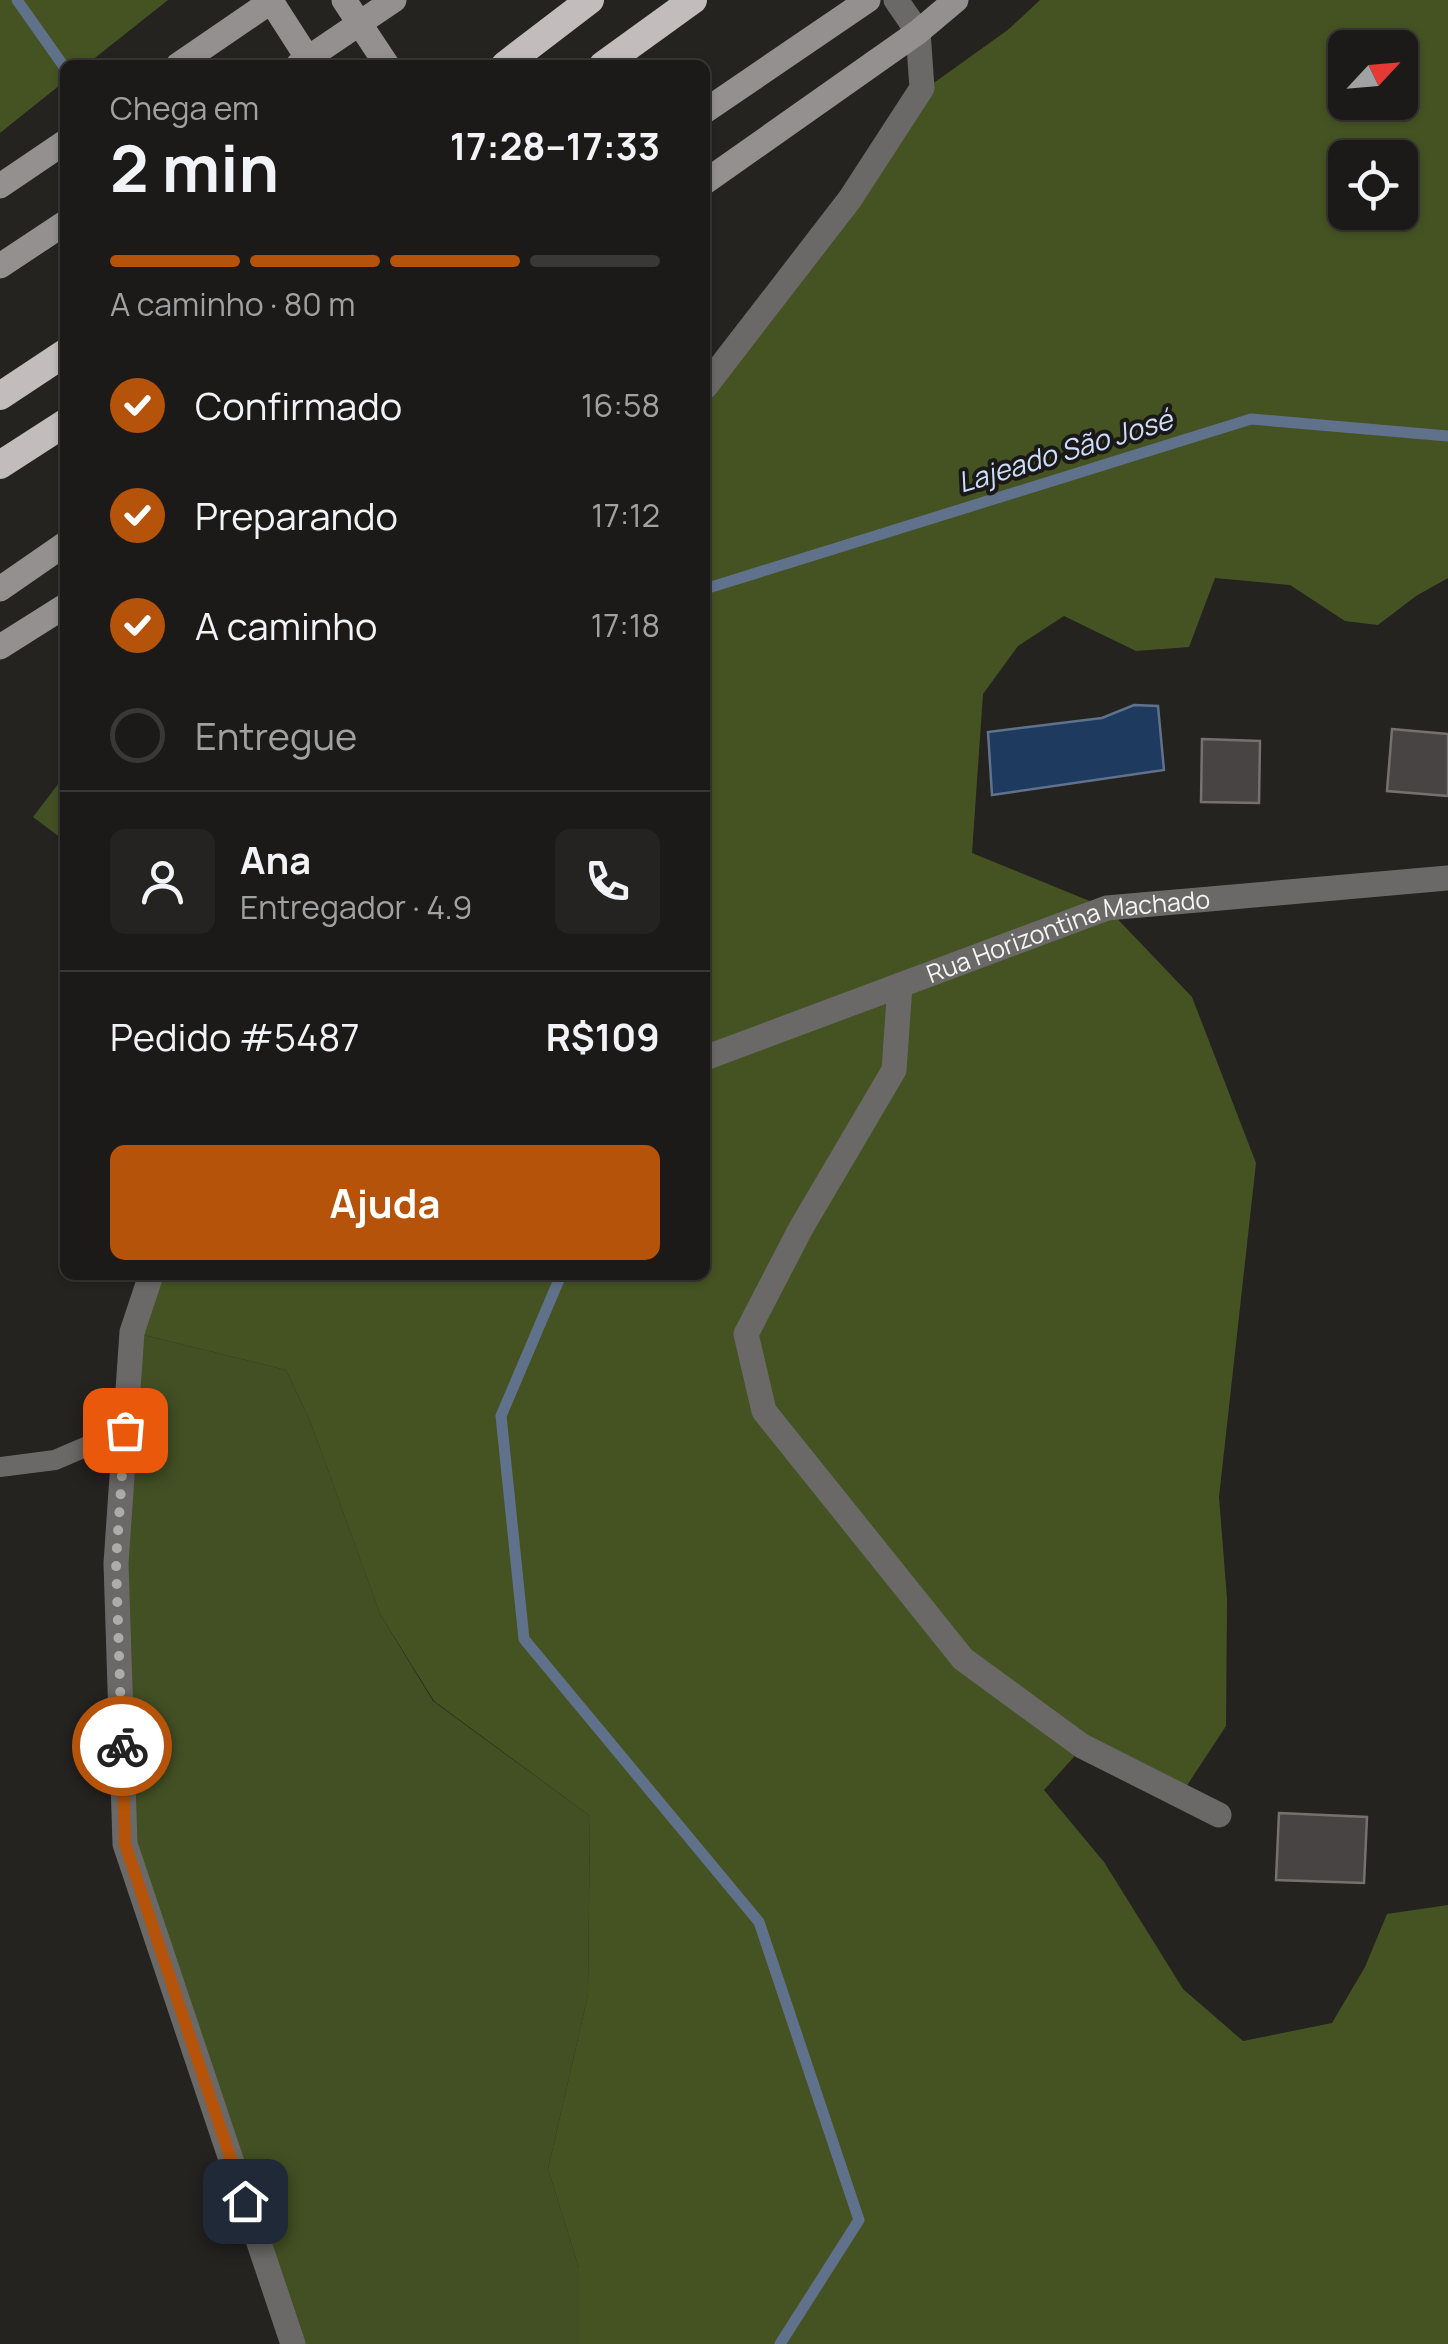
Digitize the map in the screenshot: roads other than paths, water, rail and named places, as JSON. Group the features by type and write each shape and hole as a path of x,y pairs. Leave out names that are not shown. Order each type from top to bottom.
{"highway":[{"path":"511,60 590,0"},
{"path":"610,60 692,0"},
{"path":"0,396 60,356"},
{"path":"0,465 60,426"}],"main road":[{"path":"185,60 272,0 304,60"},
{"path":"344,0 384,60"},
{"path":"310,60 394,0"},
{"path":"710,108 868,0"},
{"path":"710,178 918,32 956,0"},
{"path":"0,186 60,145"},
{"path":"0,266 60,225"},
{"path":"0,588 60,547"},
{"path":"0,646 60,609"}],"street":[{"path":"710,380 850,198 922,88 918,32 896,0"},
{"name":"Rua Horizontina Machado","path":"710,1056 1107,908 1448,878"},
{"path":"900,985 894,1070 801,1228 746,1334 764,1411 963,1659 1082,1746 1219,1815"},
{"path":"149,1280 132,1332 116,1562 125,1844 293,2344"}],"lane":[{"path":"0,1466 56,1460 125,1430"}],"water":[{"path":"1134,705 1158,706 1164,770 992,795 988,732 1102,718"}],"waterway":[{"name":"Lajeado São José","path":"17,0 60,61"},
{"name":"Lajeado São José","path":"710,587 1251,419 1448,436"},
{"path":"559,1280 501,1416 524,1639 759,1922 859,2220 780,2344"}]}
